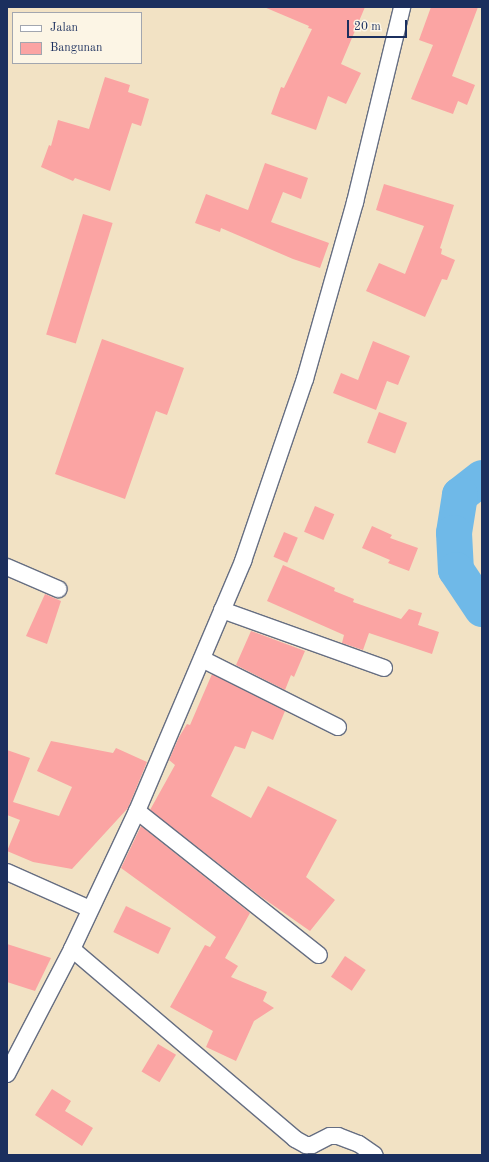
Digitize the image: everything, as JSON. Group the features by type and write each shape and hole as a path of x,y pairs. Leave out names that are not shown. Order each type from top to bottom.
{"street":[{"path":"7,1074 72,949 138,811 242,562 305,379 355,202 402,7"},
{"path":"7,567 58,589"},
{"path":"222,610 384,668"},
{"path":"202,659 338,727"},
{"path":"138,811 319,955"},
{"path":"7,872 90,909"},
{"path":"72,949 295,1139 306,1145 312,1145 330,1136 338,1136 359,1144 375,1155"}],"building":[{"path":"264,7 365,7 341,64 361,73 346,104 328,96 316,130 271,114 281,87 284,88 312,29 308,28 309,26"},
{"path":"431,7 478,7 452,76 475,85 467,105 458,101 453,114 411,99 433,45 419,40"},
{"path":"105,77 130,85 128,92 149,99 141,126 132,123 110,191 75,178 73,181 41,167 49,145 51,146 58,120 89,129"},
{"path":"265,163 308,178 301,199 283,192 271,222 329,243 320,268 293,259 221,228 220,232 195,223 206,194 248,210"},
{"path":"384,184 454,205 440,248 442,249 441,254 455,260 447,280 442,279 425,317 366,291 379,263 405,274 424,226 376,210"},
{"path":"83,214 113,223 76,344 46,334"},
{"path":"102,339 184,368 167,415 156,411 125,499 55,474"},
{"path":"373,341 410,356 398,385 387,381 376,410 333,393 341,373 358,380"},
{"path":"379,412 407,423 395,454 367,443"},
{"path":"315,506 334,514 323,540 304,532"},
{"path":"372,526 392,535 390,538 418,548 409,571 388,563 390,560 362,548"},
{"path":"284,532 298,538 287,563 273,557"},
{"path":"283,565 335,588 334,591 354,599 353,602 401,619 409,609 422,613 418,625 439,632 432,654 369,633 363,650 342,643 344,635 267,601"},
{"path":"45,594 61,601 47,644 26,636"},
{"path":"251,631 305,651 294,677 291,675 285,690 236,665"},
{"path":"212,674 285,711 273,740 252,731 245,749 235,746 211,796 251,818 268,786 337,820 306,877 335,900 310,931 260,896 150,810 175,765 169,760 179,737 187,724 190,725"},
{"path":"51,741 113,753 116,748 147,762 128,808 72,869 33,862 7,851 20,820 7,815 7,750 30,758 13,802 59,816 72,787 37,771"},
{"path":"141,826 250,913 225,958 238,966 231,977 267,992 263,1001 274,1008 254,1021 236,1061 206,1047 213,1031 170,1007 205,945 210,947 216,937 121,868"},
{"path":"126,906 171,928 158,954 113,932"},
{"path":"7,944 51,958 35,991 7,982"},
{"path":"345,956 366,970 352,991 331,977"},
{"path":"158,1044 176,1055 160,1082 142,1071"},
{"path":"52,1089 71,1101 65,1111 93,1128 82,1146 35,1115"}],"waterway":[{"path":"482,478 460,495 454,533 456,570 482,609"}]}
